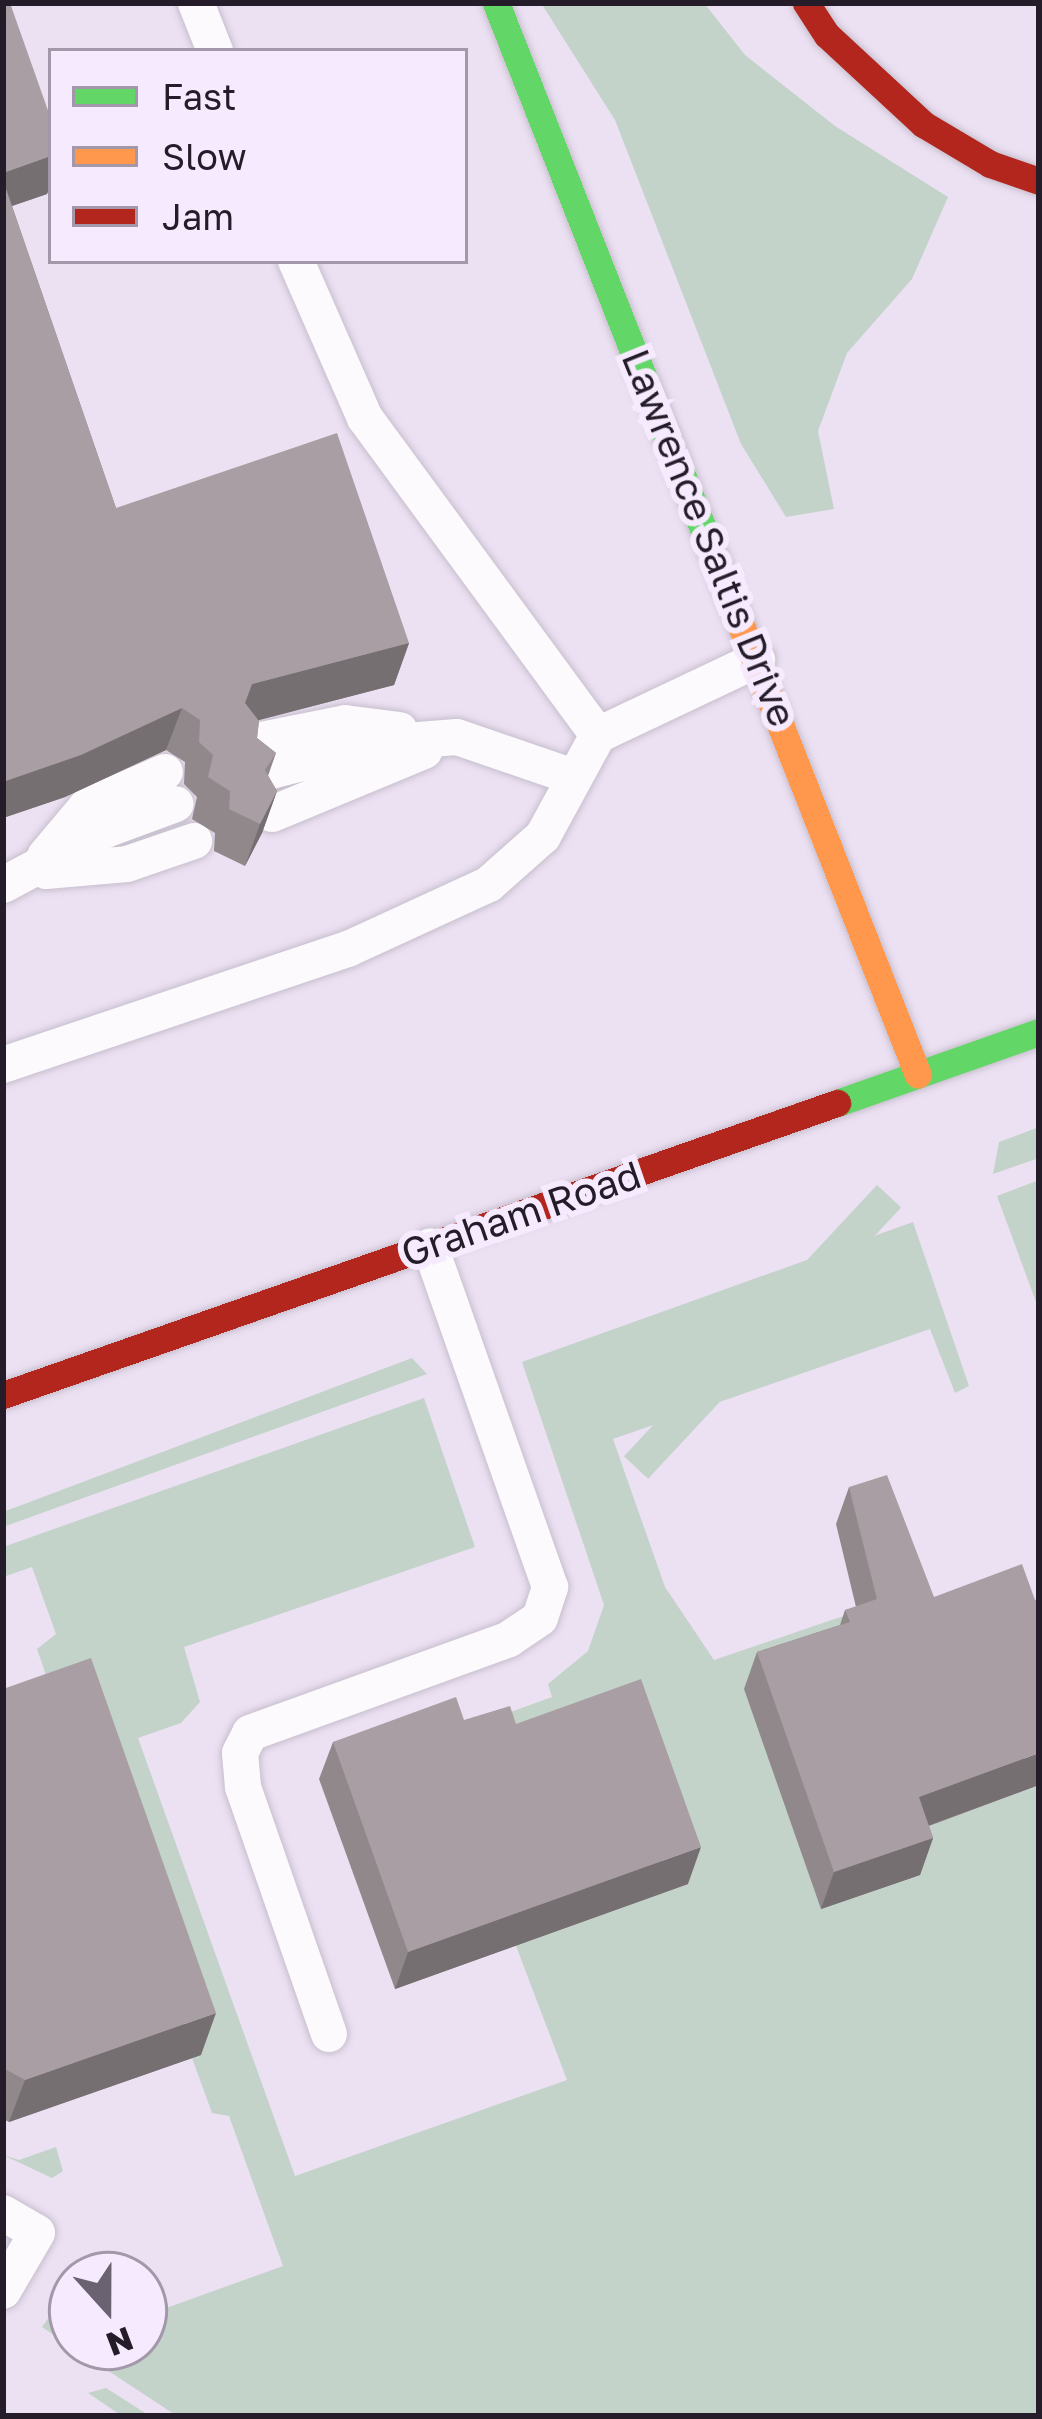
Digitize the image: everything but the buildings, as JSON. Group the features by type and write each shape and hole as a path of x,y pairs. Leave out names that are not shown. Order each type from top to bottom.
{"street":[{"name":"Lawrence Saltis Drive","path":"496,3 918,1075"},
{"path":"806,3 827,35 923,124 989,164 1039,181"},
{"name":"Graham Road","path":"3,1395 1039,1032"}],"lane":[{"path":"196,3 213,48"},
{"path":"297,264 365,418 598,735"},
{"path":"3,1065 348,949 489,884 543,836 598,735 757,660"},
{"path":"258,758 457,737 574,776"},
{"path":"272,814 457,737"},
{"path":"17,879 171,788"},
{"path":"17,879 127,864 194,841"},
{"path":"329,2034 243,1787 240,1753 250,1733 509,1639 540,1618 550,1587 430,1246"},
{"path":"3,2213 37,2233 3,2291"}],"shaded area":[{"path":"541,3 704,3 745,55 835,126 948,197 912,279 847,353 818,431 834,509 786,517 741,444 615,120"},
{"path":"1039,1127 1039,1158 993,1174 999,1142"},
{"path":"1039,1180 1039,1310 997,1196"},
{"path":"877,1185 901,1208 648,1479 624,1456"},
{"path":"913,1222 969,1386 955,1393 930,1329 613,1439 665,1587 714,1660 858,1611 905,1834 1039,1785 1039,2416 177,2416 109,2371 168,2371 168,2307 283,2266 229,2116 212,2113 192,2058 200,2055 50,1687 37,1649 56,1634 32,1567 3,1577 3,1547 424,1398 475,1547 184,1647 200,1702 181,1723 138,1738 295,2176 567,2080 516,1946 503,1761 480,1723 552,1697 548,1684 588,1651 604,1605 522,1362"},
{"path":"412,1358 427,1374 3,1527 3,1512"},
{"path":"56,2147 63,2171 52,2178 3,2155 19,2160"},
{"path":"106,2388 150,2416 122,2416 88,2393"}],"traffic: fast":[{"path":"496,3 726,587"},
{"path":"837,1103 1039,1032"}],"traffic: slow":[{"path":"726,587 918,1075"}],"traffic: jam":[{"path":"806,3 827,35 923,124 990,164 1039,181"},
{"path":"3,1395 837,1103"}]}
